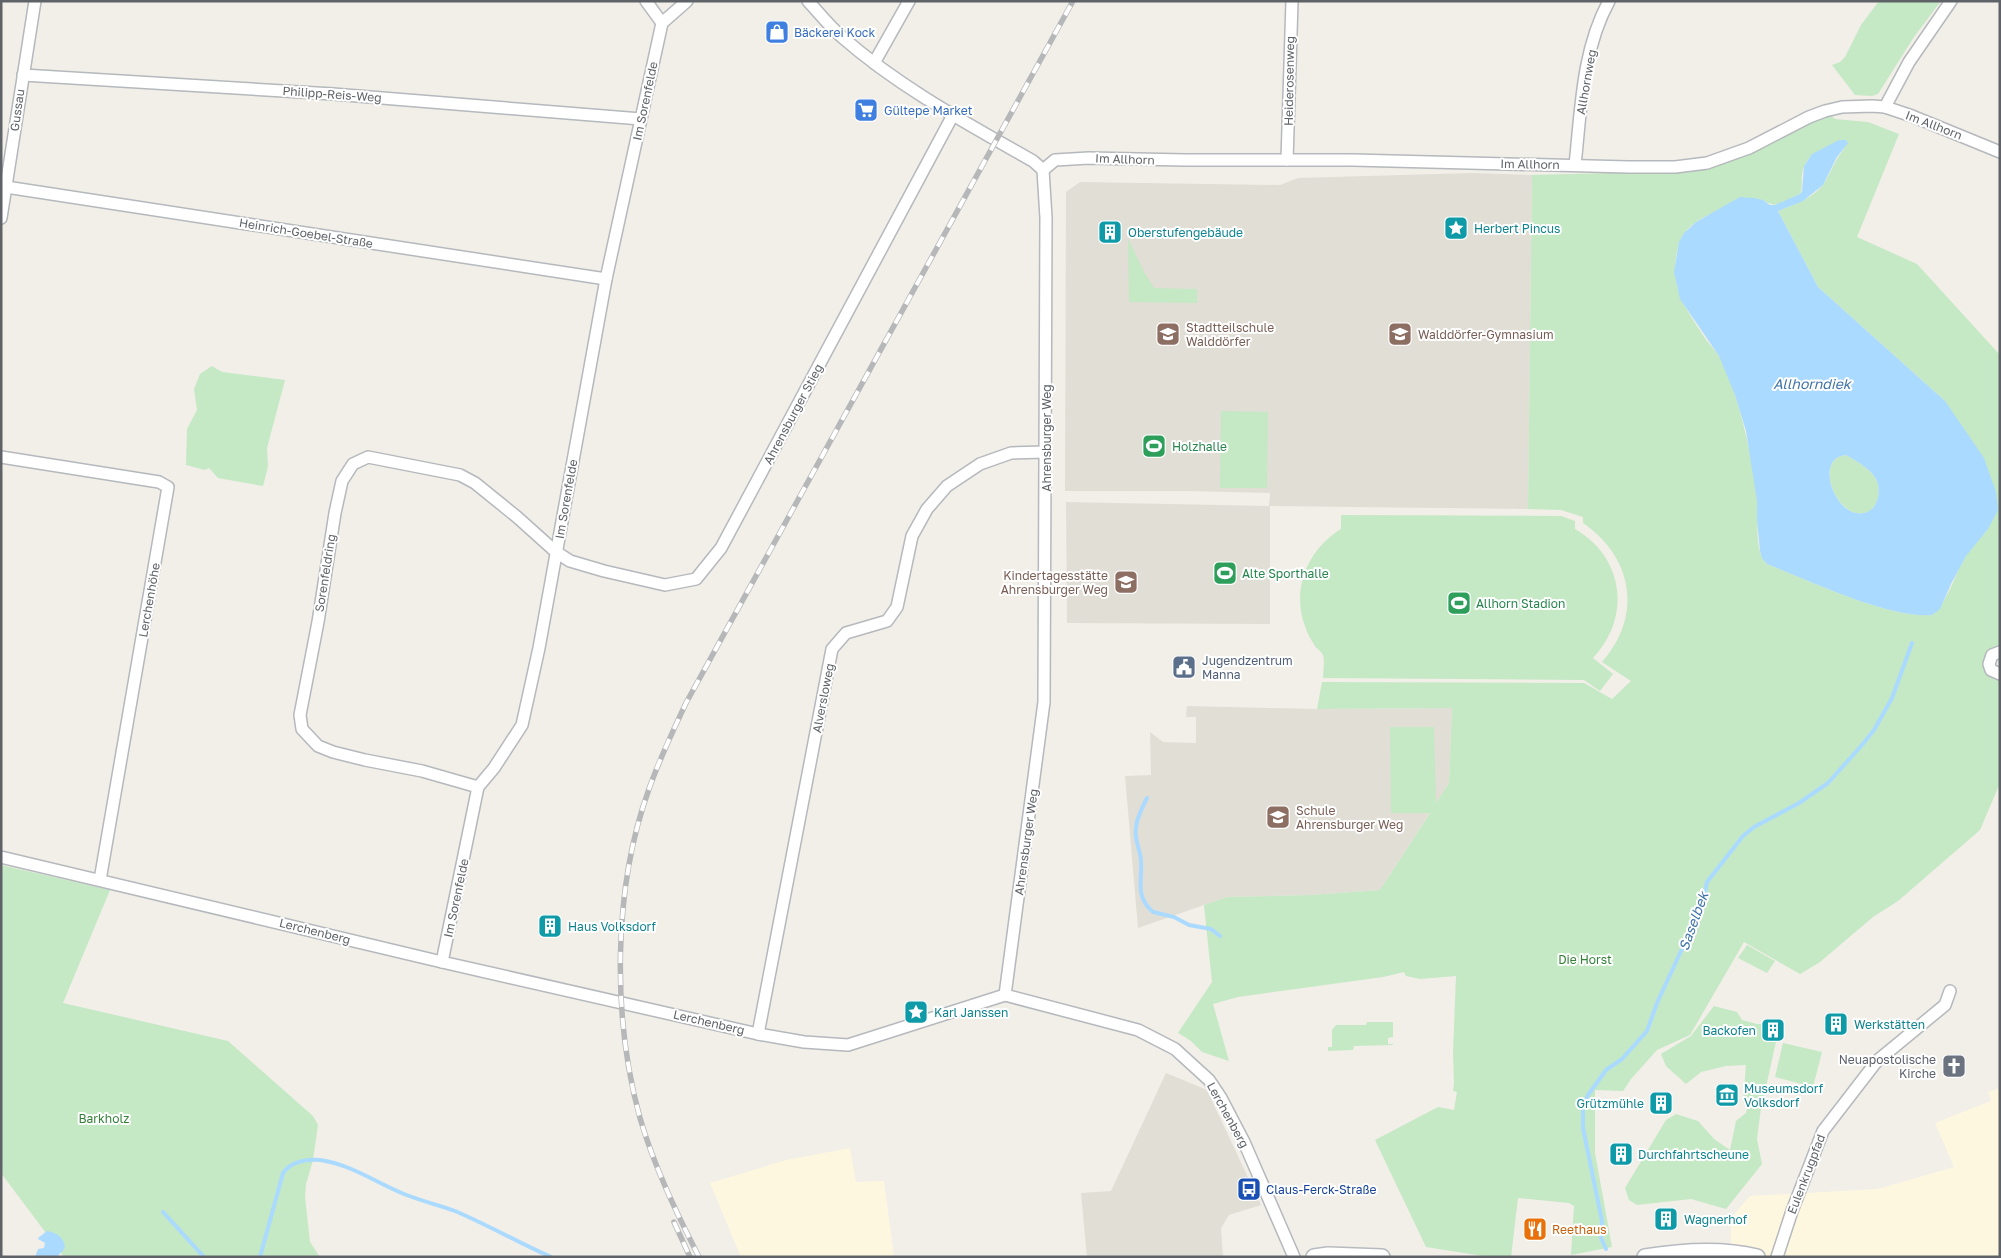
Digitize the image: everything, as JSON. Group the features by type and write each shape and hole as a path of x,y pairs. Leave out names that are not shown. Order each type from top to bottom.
{"street":[{"name":"Gussau","path":"1,218 35,1"},
{"path":"646,1 662,23 687,1"},
{"path":"808,1 840,36 874,63 953,115 1033,161 1043,170"},
{"path":"874,63 909,1"},
{"name":"Heiderosenweg","path":"1287,160 1292,1"},
{"name":"Allhornweg","path":"1575,165 1584,82 1595,35 1609,1"},
{"path":"1885,107 1909,62 1951,1"},
{"name":"Im Sorenfelde","path":"442,962 478,787 494,768 522,725 539,648 606,280 662,23"},
{"name":"Philipp-Reis-Weg","path":"22,75 333,94 641,119"},
{"name":"Im Allhorn","path":"1043,170 1055,160 1089,158 1675,167 1707,163 1749,148 1809,117 1842,107 1885,107 2000,152"},
{"name":"Ahrensburger Stieg","path":"556,552 570,561 664,585 696,579 721,548 953,115"},
{"name":"Ahrensburger Weg","path":"1005,996 1044,702 1046,218 1043,170"},
{"name":"Heinrich-Goebel-Straße","path":"6,187 606,280"},
{"name":"Alversloweg","path":"758,1034 832,649 846,633 887,620 897,607 912,536 927,509 946,486 980,464 1012,453 1046,452"},
{"name":"Lerchenhöhe","path":"1,457 159,482 168,487 100,880"},
{"name":"Sorenfeldring","path":"478,787 422,771 333,752 318,746 302,729 300,715 342,482 353,464 368,457 460,475 475,483 556,552"},
{"path":"2000,652 1992,655 1989,664 1991,670 2000,674"},
{"name":"Lerchenberg","path":"1,857 442,962 758,1034 804,1042 848,1045 1005,996 1138,1030 1175,1049 1209,1080 1221,1098 1244,1142 1294,1257"},
{"name":"Eulenkrugpfad","path":"1777,1257 1792,1211 1823,1131 1877,1061 1944,1005 1950,991"},
{"path":"1645,1257 1685,1252 1756,1257"},
{"path":"1314,1257 1335,1255 1382,1257"}],"shaded area":[{"path":"1472,173 1532,175 1528,509 1270,506 1270,624 1067,623 1066,502 1269,506 1270,493 1065,491 1066,192 1080,182 1280,185 1298,178"},
{"name":"Schule Ahrensburger Weg","path":"1187,706 1317,709 1452,708 1449,783 1380,890 1311,895 1227,897 1138,928 1125,776 1151,775 1150,732 1163,742 1196,743 1196,717 1186,717"},
{"path":"1166,1073 1207,1090 1261,1205 1229,1215 1221,1228 1223,1257 1087,1257 1081,1193 1111,1191"},
{"path":"2000,1088 2000,1257 1731,1257 1731,1218 1750,1196 1878,1189 1954,1167 1935,1123 1991,1101 1988,1092"},
{"path":"850,1148 856,1182 884,1181 894,1257 741,1257 710,1183 786,1160"}],"green space":[{"path":"1879,1 1941,1 1914,37 1878,94 1872,96 1855,95 1832,65 1840,62 1845,57 1861,25"},
{"name":"Die Horst","path":"1830,114 1835,119 1868,122 1899,134 1857,237 1917,264 2000,355 2000,645 1988,653 1984,664 1988,675 2000,681 2000,783 1980,830 1898,901 1873,917 1820,962 1800,974 1744,942 1690,1035 1657,1050 1631,1079 1623,1091 1595,1090 1595,1153 1612,1247 1571,1255 1574,1206 1569,1203 1518,1198 1511,1257 1483,1256 1426,1247 1375,1140 1438,1107 1454,1110 1457,1092 1453,1091 1456,976 1420,979 1406,976 1404,972 1383,977 1238,997 1213,1004 1229,1061 1202,1052 1191,1041 1178,1033 1212,982 1204,905 1227,897 1311,895 1380,890 1430,813 1391,813 1390,727 1434,727 1436,803 1449,783 1452,708 1317,709 1322,682 1584,683 1612,699 1631,681 1602,662 1615,644 1623,626 1627,607 1627,588 1622,570 1613,553 1600,537 1583,523 1583,517 1561,510 1528,509 1532,175 1699,170 1753,151 1800,125","holes":["1839,140 1844,149 1826,180 1817,191 1805,199 1778,211 1818,287 1945,401 1988,529 1965,557 1942,604 1932,615 1893,611 1872,605 1767,564 1762,557 1758,541 1757,498 1740,410 1722,361 1685,307 1677,284 1675,272 1679,244 1684,233 1692,225 1702,218 1727,208 1763,200 1777,205 1786,202 1800,194 1804,166 1811,156"]},
{"path":"1128,238 1154,288 1197,289 1197,303 1129,302"},
{"path":"212,366 222,372 285,380 267,448 268,466 263,486 218,478 209,468 205,470 186,465 187,429 197,410 194,389 200,374"},
{"path":"1221,411 1268,412 1267,488 1220,488"},
{"path":"1846,455 1867,468 1876,479 1879,491 1878,497 1873,508 1869,511 1856,513 1848,509 1835,494 1829,474 1831,465 1837,458"},
{"name":"Allhorn Stadion","path":"1341,515 1561,516 1575,521 1575,529 1592,541 1604,556 1613,572 1617,589 1617,607 1613,625 1605,642 1593,658 1613,674 1600,691 1584,680 1323,678 1323,655 1315,646 1306,629 1301,612 1300,598 1305,571 1319,547 1341,529"},
{"name":"Barkholz","path":"1,865 110,890 63,1003 228,1041 313,1116 318,1125 305,1197 310,1242 320,1257 64,1257 1,1173"},
{"path":"1747,945 1775,961 1767,973 1738,958"},
{"path":"1714,1006 1737,1012 1742,1020 1757,1024 1770,1024 1766,1031 1777,1037 1762,1105 1743,1103 1746,1065 1726,1066 1701,1072 1686,1084 1666,1066 1661,1054 1691,1036"},
{"path":"1367,1022 1393,1022 1393,1037 1388,1038 1388,1044 1393,1045 1354,1046 1353,1050 1328,1051 1328,1047 1332,1047 1332,1030 1336,1025 1366,1025"},
{"path":"1783,1043 1822,1052 1813,1087 1775,1077"},
{"path":"1747,1108 1761,1108 1757,1139 1762,1164 1726,1209 1691,1199 1637,1205 1629,1200 1625,1188 1666,1120 1676,1114 1698,1121 1714,1139 1730,1150 1736,1121 1746,1113"}],"water":[{"name":"Allhorndiek","path":"1839,140 1846,140 1848,143 1837,157 1823,185 1803,201 1778,211 1818,287 1945,401 1984,458 1996,492 1998,510 1988,529 1966,556 1940,609 1932,615 1893,611 1872,605 1767,564 1762,558 1757,520 1757,501 1746,431 1735,395 1719,356 1680,299 1674,272 1679,242 1684,233 1696,222 1740,197 1763,200 1770,205 1775,205 1800,194 1802,191 1804,166 1812,154","holes":["1846,455 1870,471 1876,479 1879,491 1878,497 1873,508 1869,511 1856,513 1840,503 1835,494 1829,474 1831,465 1837,458"]},
{"path":"47,1231 59,1236 65,1248 57,1257 35,1257 38,1249 44,1248 45,1243 38,1238"}],"waterway":[{"name":"Saselbek","path":"1606,1249 1601,1238 1602,1221 1583,1128 1583,1105 1588,1095 1606,1070 1622,1059 1647,1031 1657,1003 1695,921 1704,897 1707,882 1743,836 1754,827 1799,803 1828,783 1862,745 1874,730 1892,698 1912,643"},
{"path":"1147,798 1139,816 1136,831 1141,862 1140,884 1143,898 1153,912 1174,917 1189,925 1211,929 1220,936"},
{"path":"260,1257 283,1173 294,1164 314,1160 342,1165 404,1194 455,1211 551,1257"},
{"name":"Gussau","path":"163,1212 204,1257"}],"railway":[{"path":"699,1257 666,1189 652,1154 640,1118 631,1079 625,1038 621,996 620,953 628,868 637,827 657,767 686,703 1073,1"},
{"path":"674,1222 690,1257"}],"place":[{"name":"Bäckerei Kock","path":"777,32"},
{"name":"Gültepe Market","path":"866,110"},
{"name":"Herbert Pincus","path":"1456,228"},
{"name":"Oberstufengebäude","path":"1110,232"},
{"name":"Stadtteilschule Walddörfer","path":"1168,334"},
{"name":"Walddörfer-Gymnasium","path":"1400,334"},
{"name":"Holzhalle","path":"1154,446"},
{"name":"Alte Sporthalle","path":"1225,573"},
{"name":"Kindertagesstätte Ahrensburger Weg","path":"1126,582"},
{"name":"Allhorn Stadion","path":"1459,603"},
{"name":"Jugendzentrum Manna","path":"1184,667"},
{"name":"Schule Ahrensburger Weg","path":"1278,817"},
{"name":"Haus Volksdorf","path":"550,926"},
{"name":"Karl Janssen","path":"916,1012"},
{"name":"Werkstätten","path":"1836,1024"},
{"name":"Backofen","path":"1773,1030"},
{"name":"Neuapostolische Kirche","path":"1954,1066"},
{"name":"Museumsdorf Volksdorf","path":"1727,1095"},
{"name":"Grützmühle","path":"1661,1103"},
{"name":"Durchfahrtscheune","path":"1621,1154"},
{"name":"Claus-Ferck-Straße","path":"1249,1189"},
{"name":"Wagnerhof","path":"1666,1219"},
{"name":"Reethaus","path":"1535,1229"}]}
